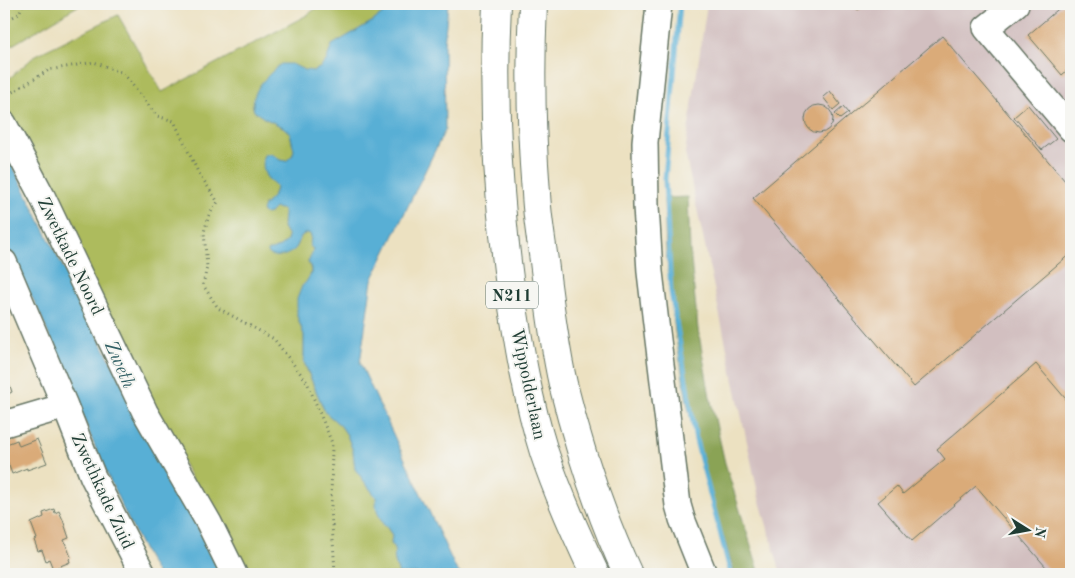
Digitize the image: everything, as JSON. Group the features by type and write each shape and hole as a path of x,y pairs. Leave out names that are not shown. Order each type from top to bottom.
{"main road":[{"name":"Wippolderlaan","path":"497,4 495,62 496,127 504,245 516,329 525,376 544,452 563,503 595,574"},
{"name":"Wippolderlaan","path":"533,4 531,50 532,136 536,195 551,318 563,383 576,436 596,497 628,574"}],"street":[{"path":"660,4 645,149 650,272 678,505 704,574"},
{"path":"1016,4 986,28 1071,129"},
{"name":"Zwetkade Noord","path":"4,124 42,196 145,412 209,523 234,574"},
{"name":"Zwethkade Zuid","path":"4,262 93,477 143,574"},
{"path":"4,424 65,406"}],"path":[{"path":"4,21 19,14 23,4"},
{"path":"4,97 49,70 94,62 123,73 158,116 174,122 198,172 218,202 209,215 204,232 207,267 203,285 218,308 274,339 307,382 332,444 332,509 336,574"}],"shaded area":[{"path":"707,4 1071,4 1071,574 781,574 759,498 685,153"}],"green space":[{"path":"4,4 81,4 4,50"},
{"path":"322,4 396,4 373,21 332,45 327,59 321,67 310,71 300,68 252,105 254,111 290,133 294,150 292,156 286,161 280,160 266,176 276,186 272,197 263,205 270,213 275,208 281,209 284,212 283,227 288,236 287,241 280,247 275,248 280,256 296,248 303,235 309,233 311,236 310,246 313,249 313,254 308,262 310,275 302,286 297,316 304,335 304,362 325,412 341,426 347,435 353,451 355,469 376,497 386,526 392,535 391,544 395,549 395,559 399,574 242,574 119,342 71,237 4,107 4,83 36,55 118,15 162,92 307,15"},
{"path":"688,197 690,250 698,329 710,397 725,463 760,574 735,574 702,469 687,402 675,332 666,252 664,198"}],"water":[{"path":"396,4 448,4 444,45 445,130 372,280 360,363 456,569 461,574 399,574 395,559 395,549 391,543 392,535 384,526 379,516 376,497 355,469 353,451 347,435 341,426 325,412 304,362 304,335 297,316 297,299 302,286 311,274 308,262 313,249 310,246 311,236 309,233 305,233 296,248 289,254 282,256 271,255 268,251 280,247 287,241 288,236 283,227 284,212 281,209 275,208 270,213 265,214 262,211 265,204 274,195 276,186 265,174 263,157 265,154 272,154 280,160 286,161 292,156 294,150 290,133 254,111 254,97 257,90 281,64 292,64 304,70 314,71 321,67 326,61 332,45 373,21"},
{"path":"4,148 111,362 223,574 157,574 147,557 98,454 38,309 4,244"}],"building":[{"path":"852,4 865,4 858,10"},
{"path":"1064,4 1071,4 1071,67 1062,75 1028,35"},
{"path":"942,36 1071,188 1071,253 914,387 753,198"},
{"path":"830,91 840,104 833,110 823,97"},
{"path":"819,105 829,109 833,119 829,129 819,133 809,129 805,119 809,109"},
{"path":"1028,105 1056,139 1042,150 1014,117"},
{"path":"843,107 848,113 840,119 835,114"},
{"path":"1036,364 1071,405 1071,574 1052,574 976,486 912,541 878,502 897,486 903,494 945,459 937,449"},
{"path":"4,368 12,392 4,396"},
{"path":"37,439 47,463 12,474 4,452 4,445 17,440 19,446"},
{"path":"54,509 55,513 59,511 63,520 69,538 64,540 71,557 69,559 70,562 53,569 49,559 46,561 42,550 38,551 34,540 37,539 31,523 44,517 43,513"}],"waterway":[{"path":"680,4 665,179 671,291 696,440 731,574"}],"water label":[{"name":"Zweth","path":"121,364"}]}
